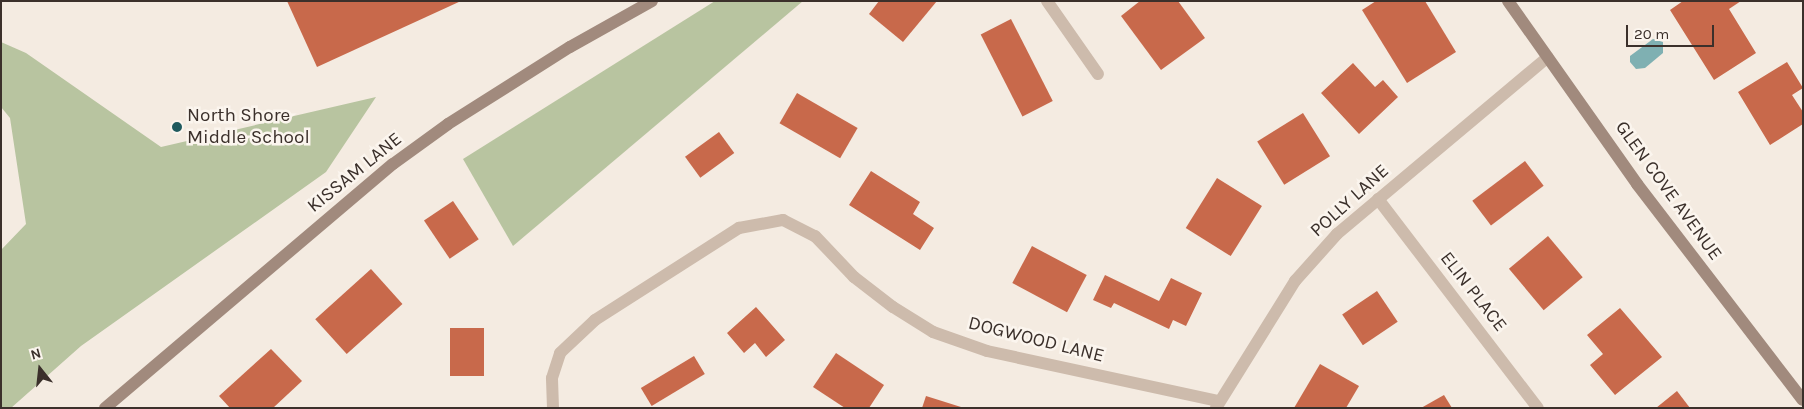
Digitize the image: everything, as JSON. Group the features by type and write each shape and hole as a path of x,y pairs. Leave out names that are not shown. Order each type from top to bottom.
{"street":[{"name":"KISSAM LANE","path":"105,408 409,153 570,47 652,1"},
{"path":"1047,1 1098,74"},
{"name":"GLEN COVE AVENUE","path":"1508,1 1637,184 1803,400"},
{"name":"POLLY LANE","path":"1218,405 1295,280 1337,234 1548,57"},
{"name":"ELIN PLACE","path":"1378,199 1538,408"},
{"name":"DOGWOOD LANE","path":"553,408 552,378 560,353 595,320 739,228 783,220 815,236 854,277 893,307 933,332 987,351 1218,405"}],"green space":[{"path":"715,1 803,1 513,246 463,159"},
{"path":"1,42 26,53 161,147 376,97 326,172 81,346 11,408 1,408 1,250 26,224 10,118 1,107"}],"water":[{"path":"1653,39 1663,42 1663,53 1645,68 1636,69 1630,62 1630,56"}],"building":[{"path":"287,1 461,1 317,67"},
{"path":"879,1 937,1 903,42 869,14"},
{"path":"1140,1 1178,1 1205,38 1161,70 1121,16"},
{"path":"1376,1 1425,1 1456,52 1407,83 1362,10"},
{"path":"1683,1 1741,1 1729,9 1756,53 1714,80 1670,10"},
{"path":"1011,19 1053,101 1022,116 981,34"},
{"path":"1787,62 1803,88 1792,95 1803,112 1803,124 1770,145 1738,92"},
{"path":"1353,63 1375,87 1383,80 1398,97 1359,134 1321,93"},
{"path":"797,93 858,128 840,158 780,123"},
{"path":"1303,113 1330,156 1284,185 1257,142"},
{"path":"719,132 734,153 700,178 685,157"},
{"path":"1525,161 1544,186 1491,225 1472,201"},
{"path":"871,171 920,202 913,214 934,228 920,250 849,205"},
{"path":"1217,178 1262,206 1231,256 1186,228"},
{"path":"453,201 479,239 450,259 424,221"},
{"path":"1548,236 1583,277 1544,310 1509,269"},
{"path":"1032,246 1087,275 1067,312 1012,283"},
{"path":"371,269 402,304 347,354 315,319"},
{"path":"1105,275 1159,301 1171,278 1202,293 1186,326 1173,320 1169,329 1114,303 1111,308 1093,300"},
{"path":"1377,291 1398,322 1363,345 1342,314"},
{"path":"756,307 785,340 766,357 755,343 744,353 727,333"},
{"path":"1620,308 1662,357 1615,395 1590,365 1603,354 1587,335"},
{"path":"450,328 484,328 484,376 450,376"},
{"path":"271,349 302,381 273,408 230,408 219,396"},
{"path":"836,353 884,385 869,408 845,408 813,387"},
{"path":"694,356 705,374 652,406 641,388"},
{"path":"1320,364 1359,386 1346,408 1294,408"},
{"path":"1677,391 1690,408 1656,408"},
{"path":"1444,395 1452,408 1421,408"},
{"path":"926,396 961,407 961,408 922,408"}],"place":[{"name":"North Shore Middle School","path":"177,127"}]}
